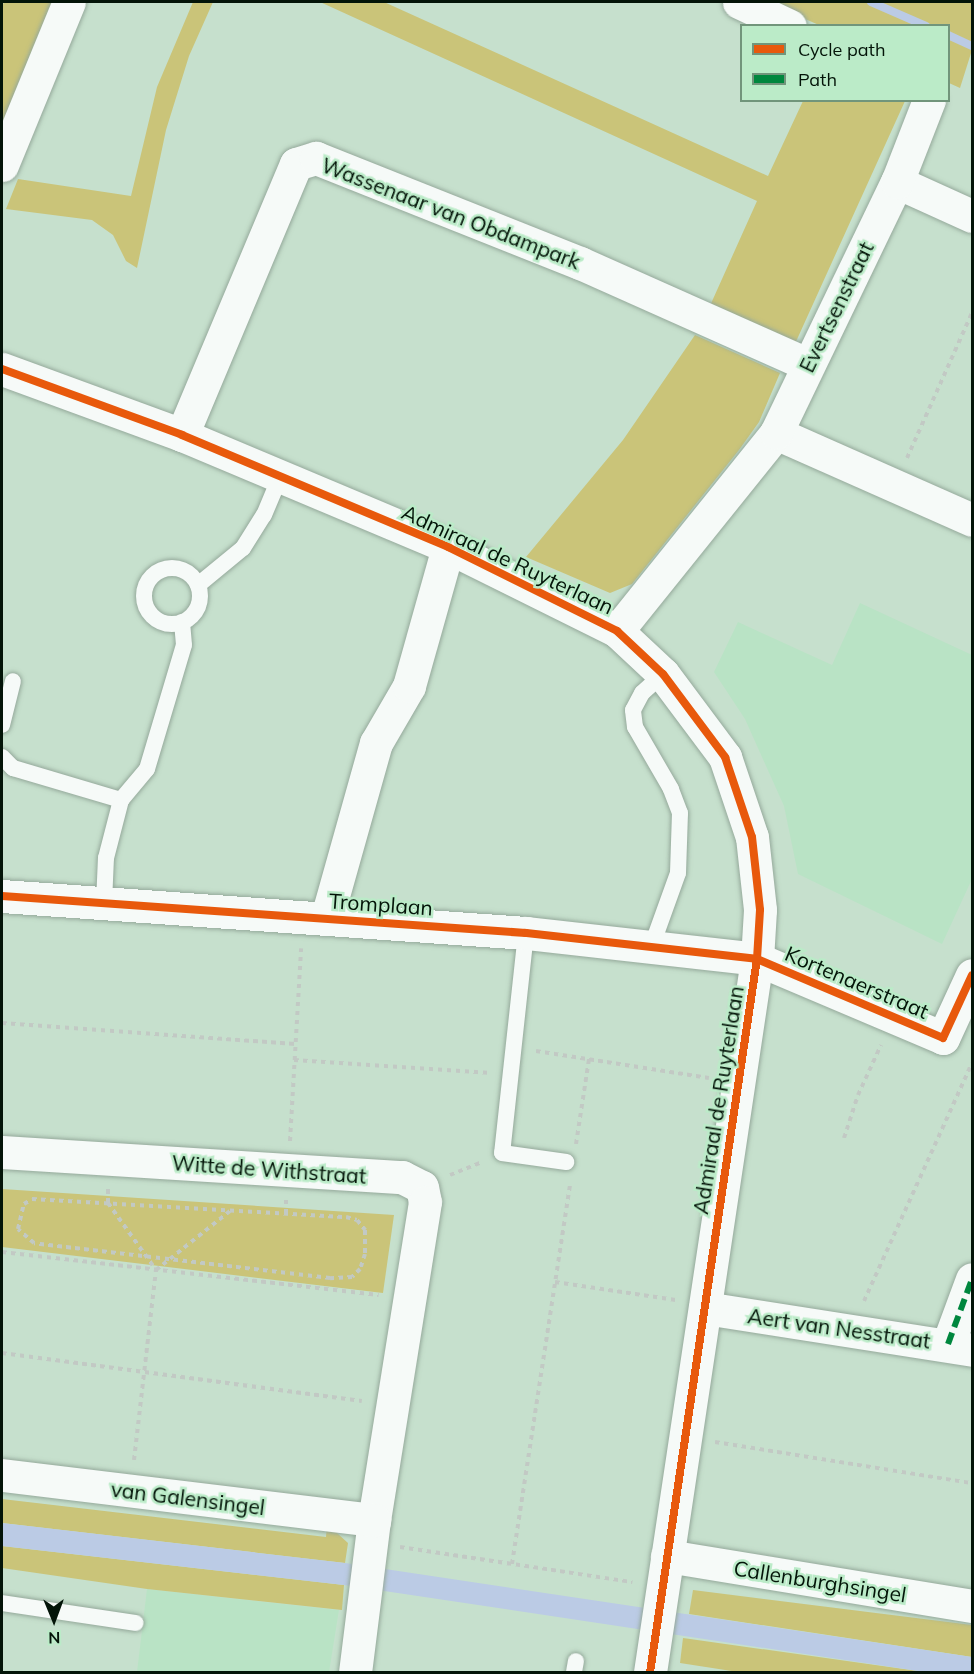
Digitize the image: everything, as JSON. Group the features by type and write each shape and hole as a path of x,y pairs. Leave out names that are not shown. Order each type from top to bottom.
{"street":[{"path":"2,165 69,2"},
{"path":"739,2 786,24"},
{"path":"928,102 897,182 972,216"},
{"name":"Wassenaar van Obdampark","path":"182,435 296,164 316,158 580,263 807,364"},
{"name":"Evertsenstraat","path":"617,631 776,433 807,364 897,182"},
{"name":"Admiraal de Ruyterlaan","path":"2,369 182,435 448,547 617,631 663,674 725,757 752,837 760,910 758,959 650,1672"},
{"path":"776,433 972,520"},
{"path":"315,916 376,743 409,686 448,547"},
{"name":"Tromplaan","path":"2,896 315,916 526,933 758,959"},
{"name":"Kortenaerstraat","path":"758,959 944,1038 972,975"},
{"name":"Witte de Withstraat","path":"2,1152 402,1177 422,1187"},
{"path":"355,1672 392,1405 425,1202 422,1187"},
{"path":"960,1347 972,1279"},
{"name":"Aert van Nesstraat","path":"705,1307 960,1347"},
{"name":"van Galensingel","path":"2,1475 130,1491 371,1554"},
{"name":"Callenburghsingel","path":"667,1556 972,1606"}],"lane":[{"path":"198,585 243,548 264,515 280,477"},
{"path":"173,568 190,574 198,585 198,607 182,622 167,623 151,614 146,605 146,586 157,573 173,568"},
{"path":"104,903 106,858 121,800 147,769 184,645 182,622"},
{"path":"651,948 678,873 680,813 671,789 635,727 633,710 642,693 663,674"},
{"path":"2,725 13,681"},
{"path":"2,757 13,768 121,800"},
{"path":"526,933 502,1153 571,1163"},
{"path":"2,1603 136,1623"}],"path":[{"path":"895,486 972,313"},
{"path":"289,1150 295,1044 315,916"},
{"path":"844,1138 858,1095 894,1017"},
{"path":"2,1023 295,1044"},
{"path":"514,1047 738,1082"},
{"path":"512,1564 571,1163 589,1059"},
{"path":"294,1060 511,1075"},
{"path":"862,1331 860,1308 972,1063"},
{"path":"422,1187 502,1153"},
{"path":"108,1185 108,1203 156,1270 130,1491"},
{"path":"32,1199 108,1203 357,1220 367,1241 360,1269 352,1277 330,1278 34,1243 18,1229 24,1204 32,1199"},
{"path":"156,1270 173,1259 230,1210"},
{"path":"2,1252 409,1299"},
{"path":"555,1282 705,1307"},
{"path":"2,1353 392,1405"},
{"path":"684,1437 972,1483"},
{"path":"371,1554 512,1564 631,1582 659,1612"}],"shaded area":[{"path":"4,2 52,2 2,125 2,7"},
{"path":"193,2 213,2 189,56 166,130 137,268 126,261 113,235 92,220 6,209 18,179 131,196 157,87"},
{"path":"320,2 384,2 768,176 803,102 905,102 794,346 709,308 757,201"},
{"path":"766,2 972,2 972,50 960,88 950,83 950,24 817,24"},
{"path":"695,335 780,373 759,422 739,450 632,584 610,593 526,557 623,440"},
{"path":"860,603 972,655 972,879 942,944 798,874 784,806 745,719 714,672 738,622 832,665"},
{"path":"2,1189 394,1215 383,1293 2,1247"},
{"path":"2,1499 326,1537 327,1524 348,1543 345,1563 2,1523"},
{"path":"2,1546 344,1585 342,1610 147,1589 2,1568"},
{"path":"147,1589 339,1610 329,1672 137,1672"},
{"path":"693,1590 972,1625 972,1657 689,1614"},
{"path":"683,1638 925,1672 738,1672 680,1663"}],"water":[{"path":"2,1523 345,1563 972,1657 972,1672 925,1672 344,1585 2,1546"}],"waterway":[{"path":"871,2 921,24"},
{"path":"950,36 972,46"}],"marked path":[{"path":"948,1344 972,1279"}],"cycle path":[{"path":"2,369 182,435 448,547 617,631 663,674 725,757 752,837 760,910 757,959 650,1672"},
{"path":"2,896 526,933 757,959 943,1038 972,975"}]}
